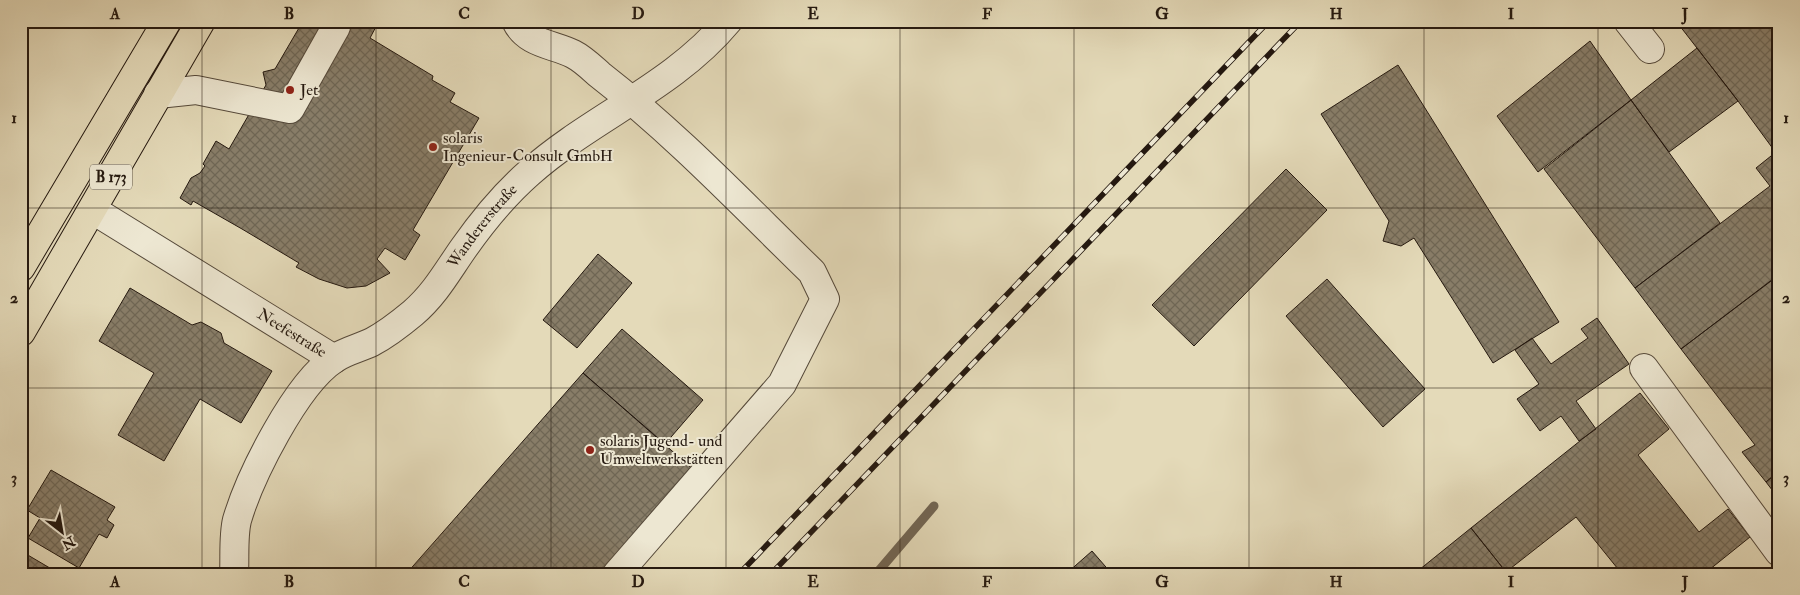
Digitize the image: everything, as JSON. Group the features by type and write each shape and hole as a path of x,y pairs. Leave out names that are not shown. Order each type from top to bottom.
{"main road":[{"name":"B 173","path":"21,267 167,21"},
{"name":"B 173","path":"21,332 201,21"}],"street":[{"path":"158,94 196,90 290,109 336,28 334,21"},
{"path":"516,21 519,27 539,44 559,48 575,55 634,101 812,272 825,299 782,384 617,574"},
{"name":"Wandererstraße","path":"334,359 372,342 414,312 433,294 464,248 500,202 528,173 568,141 634,101 700,52 728,21"},
{"path":"1628,21 1650,49"},
{"name":"Neefestraße","path":"93,210 334,359 318,372 303,391 263,458 247,492 236,522 234,574"},
{"path":"1644,368 1779,552"}],"building":[{"path":"303,21 379,21 370,38 433,76 432,80 455,93 450,102 479,118 413,230 420,235 405,260 385,248 377,259 390,273 366,286 347,288 319,279 296,267 299,263 242,229 193,201 191,205 180,198 191,178 200,173 205,166 203,164 216,141 229,149 266,85 263,72 275,69"},
{"path":"1676,21 1779,21 1779,157 1738,101"},
{"path":"1590,41 1631,100 1538,172 1497,116"},
{"path":"1697,48 1738,101 1669,152 1631,100"},
{"path":"1398,65 1559,322 1493,363 1414,238 1401,246 1383,241 1389,221 1321,114"},
{"path":"1631,100 1720,223 1635,288 1544,169"},
{"path":"1776,152 1779,157 1779,275 1681,349 1635,288 1770,186 1756,168"},
{"path":"1286,169 1327,210 1194,346 1152,305"},
{"path":"598,254 632,283 577,348 543,320"},
{"path":"1327,279 1425,389 1383,427 1286,316"},
{"path":"1773,279 1779,287 1779,471 1766,482 1742,452 1755,445 1681,349"},
{"path":"130,288 192,325 201,322 221,333 224,343 272,371 241,423 200,399 164,461 118,435 154,373 99,341"},
{"path":"1597,318 1629,364 1576,401 1596,429 1579,441 1561,416 1540,431 1517,399 1539,384 1515,350 1532,338 1551,364 1588,338 1581,329"},
{"path":"622,329 703,400 665,444 583,373"},
{"path":"583,373 695,471 604,574 406,574"},
{"path":"1640,393 1669,429 1638,455 1699,532 1728,509 1750,537 1704,574 1622,574 1576,517 1506,572 1471,528"},
{"path":"51,470 115,507 107,520 114,525 107,538 99,534 79,568 28,538 40,518 27,510"},
{"path":"1779,471 1779,499 1766,482"},
{"path":"1471,528 1506,572 1505,574 1414,574"},
{"path":"21,551 60,574 21,574"},
{"path":"1092,551 1112,574 1067,573"}],"waterway":[{"path":"876,574 934,506"}],"railway":[{"path":"739,574 1269,21"},
{"path":"771,574 1301,21"}],"place":[{"name":"Jet","path":"290,90"},
{"name":"solaris Ingenieur-Consult GmbH","path":"433,147"},
{"name":"solaris Jugend- und Umweltwerkstätten","path":"590,450"}]}
